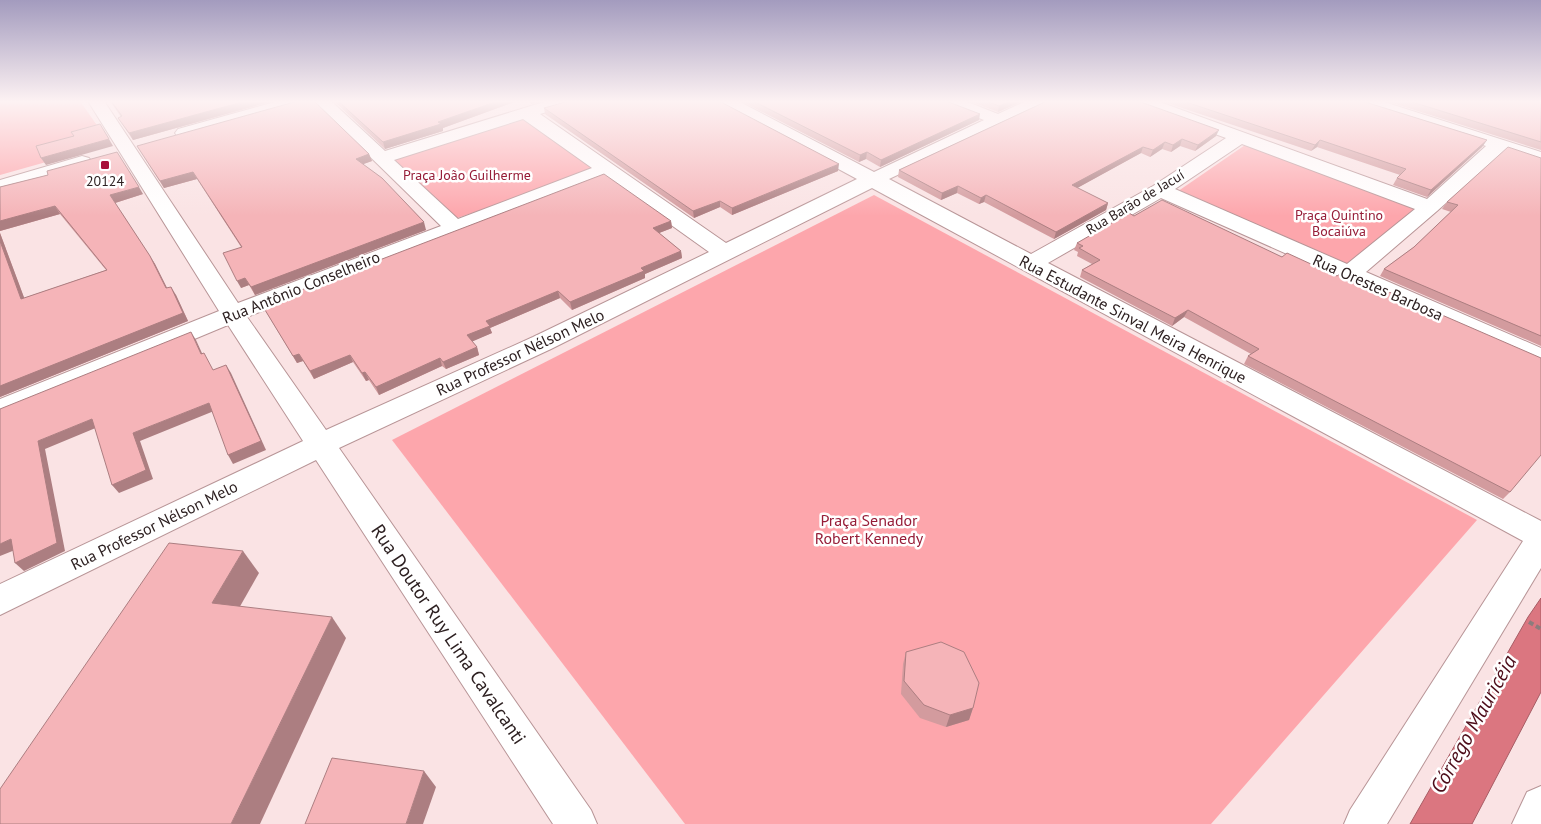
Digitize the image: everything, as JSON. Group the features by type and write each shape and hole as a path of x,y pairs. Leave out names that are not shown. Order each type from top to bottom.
{"street":[{"name":"Rua Doutor Ruy Lima Cavalcanti","path":"115,139 121,151 322,444 577,824"},
{"path":"362,139 454,227"},
{"path":"381,158 441,139"},
{"path":"563,139 724,252"},
{"name":"Rua Estudante Sinval Meira Henrique","path":"800,139 1541,538"},
{"name":"Rua Professor Nélson Melo","path":"0,600 322,444 542,343 956,139"},
{"name":"Rua Barão de Jacuí","path":"1030,264 1160,190 1237,139"},
{"path":"1243,139 1430,207"},
{"path":"1486,139 1541,158"},
{"path":"1349,274 1430,207 1500,144"},
{"path":"0,186 121,151"},
{"name":"Rua Antônio Conselheiro","path":"0,410 233,314 605,170"},
{"name":"Rua Orestes Barbosa","path":"1160,190 1541,358"},
{"path":"1364,824 1541,538"},
{"path":"1532,824 1541,806"}],"green space":[{"path":"0,139 107,139 110,144 0,175"},
{"name":"Praça João Guilherme","path":"453,139 555,139 597,171 454,219 391,160"},
{"name":"Praça Quintino Bocaiúva","path":"1248,143 1424,209 1350,275 1171,196"},
{"name":"Praça Senador Robert Kennedy","path":"874,195 1477,520 1211,824 685,824 392,440"}],"water":[{"name":"Córrego Mauricéia","path":"1541,598 1541,692 1472,824 1410,824 1528,617"}],"building":[{"path":"61,139 107,139 41,158 36,146"},
{"path":"160,139 354,139 369,154 356,159 382,178 424,222 251,287 245,278 237,281 223,253 242,247 193,172 160,181 137,146"},
{"path":"590,139 792,139 839,164 732,208 720,201 693,211"},
{"path":"829,139 925,139 881,160 867,152 860,155"},
{"path":"965,139 1181,139 1173,145 1165,142 1153,150 1143,147 1072,185 1108,203 1056,232 986,195 981,198 958,186 942,193 899,170"},
{"path":"1183,139 1206,139 1198,145"},
{"path":"1298,139 1487,140 1431,190 1397,178 1406,169 1320,140 1315,145"},
{"path":"1508,147 1541,158 1541,336 1384,269 1414,247 1458,205 1447,202"},
{"path":"117,152 139,187 110,195 150,256 166,288 171,287 183,313 0,386 0,241 21,299 107,270 55,206 0,221 0,187 48,175 47,171"},
{"path":"604,174 671,221 653,228 681,251 641,268 644,271 570,302 558,291 486,321 490,326 467,335 477,347 443,362 440,358 376,387 365,372 362,373 350,355 310,371 299,354 293,356 262,305"},
{"path":"1162,200 1282,257 1287,253 1337,276 1340,274 1363,284 1366,282 1541,358 1541,455 1510,492 1248,356 1259,349 1188,310 1175,318 1082,270 1100,260 1079,248 1083,246 1077,243 1129,213 1134,216"},
{"path":"191,332 201,354 204,353 213,370 226,365 261,441 228,455 209,403 133,433 146,470 112,485 92,419 38,441 57,543 15,563 11,539 0,544 0,409"},
{"path":"169,543 243,551 212,603 332,617 231,824 0,824 0,789"},
{"path":"941,642 964,652 979,683 973,708 950,715 924,705 904,681 906,652"},
{"path":"332,758 424,771 406,824 305,824"}],"place":[{"name":"20124","path":"105,165"}]}
